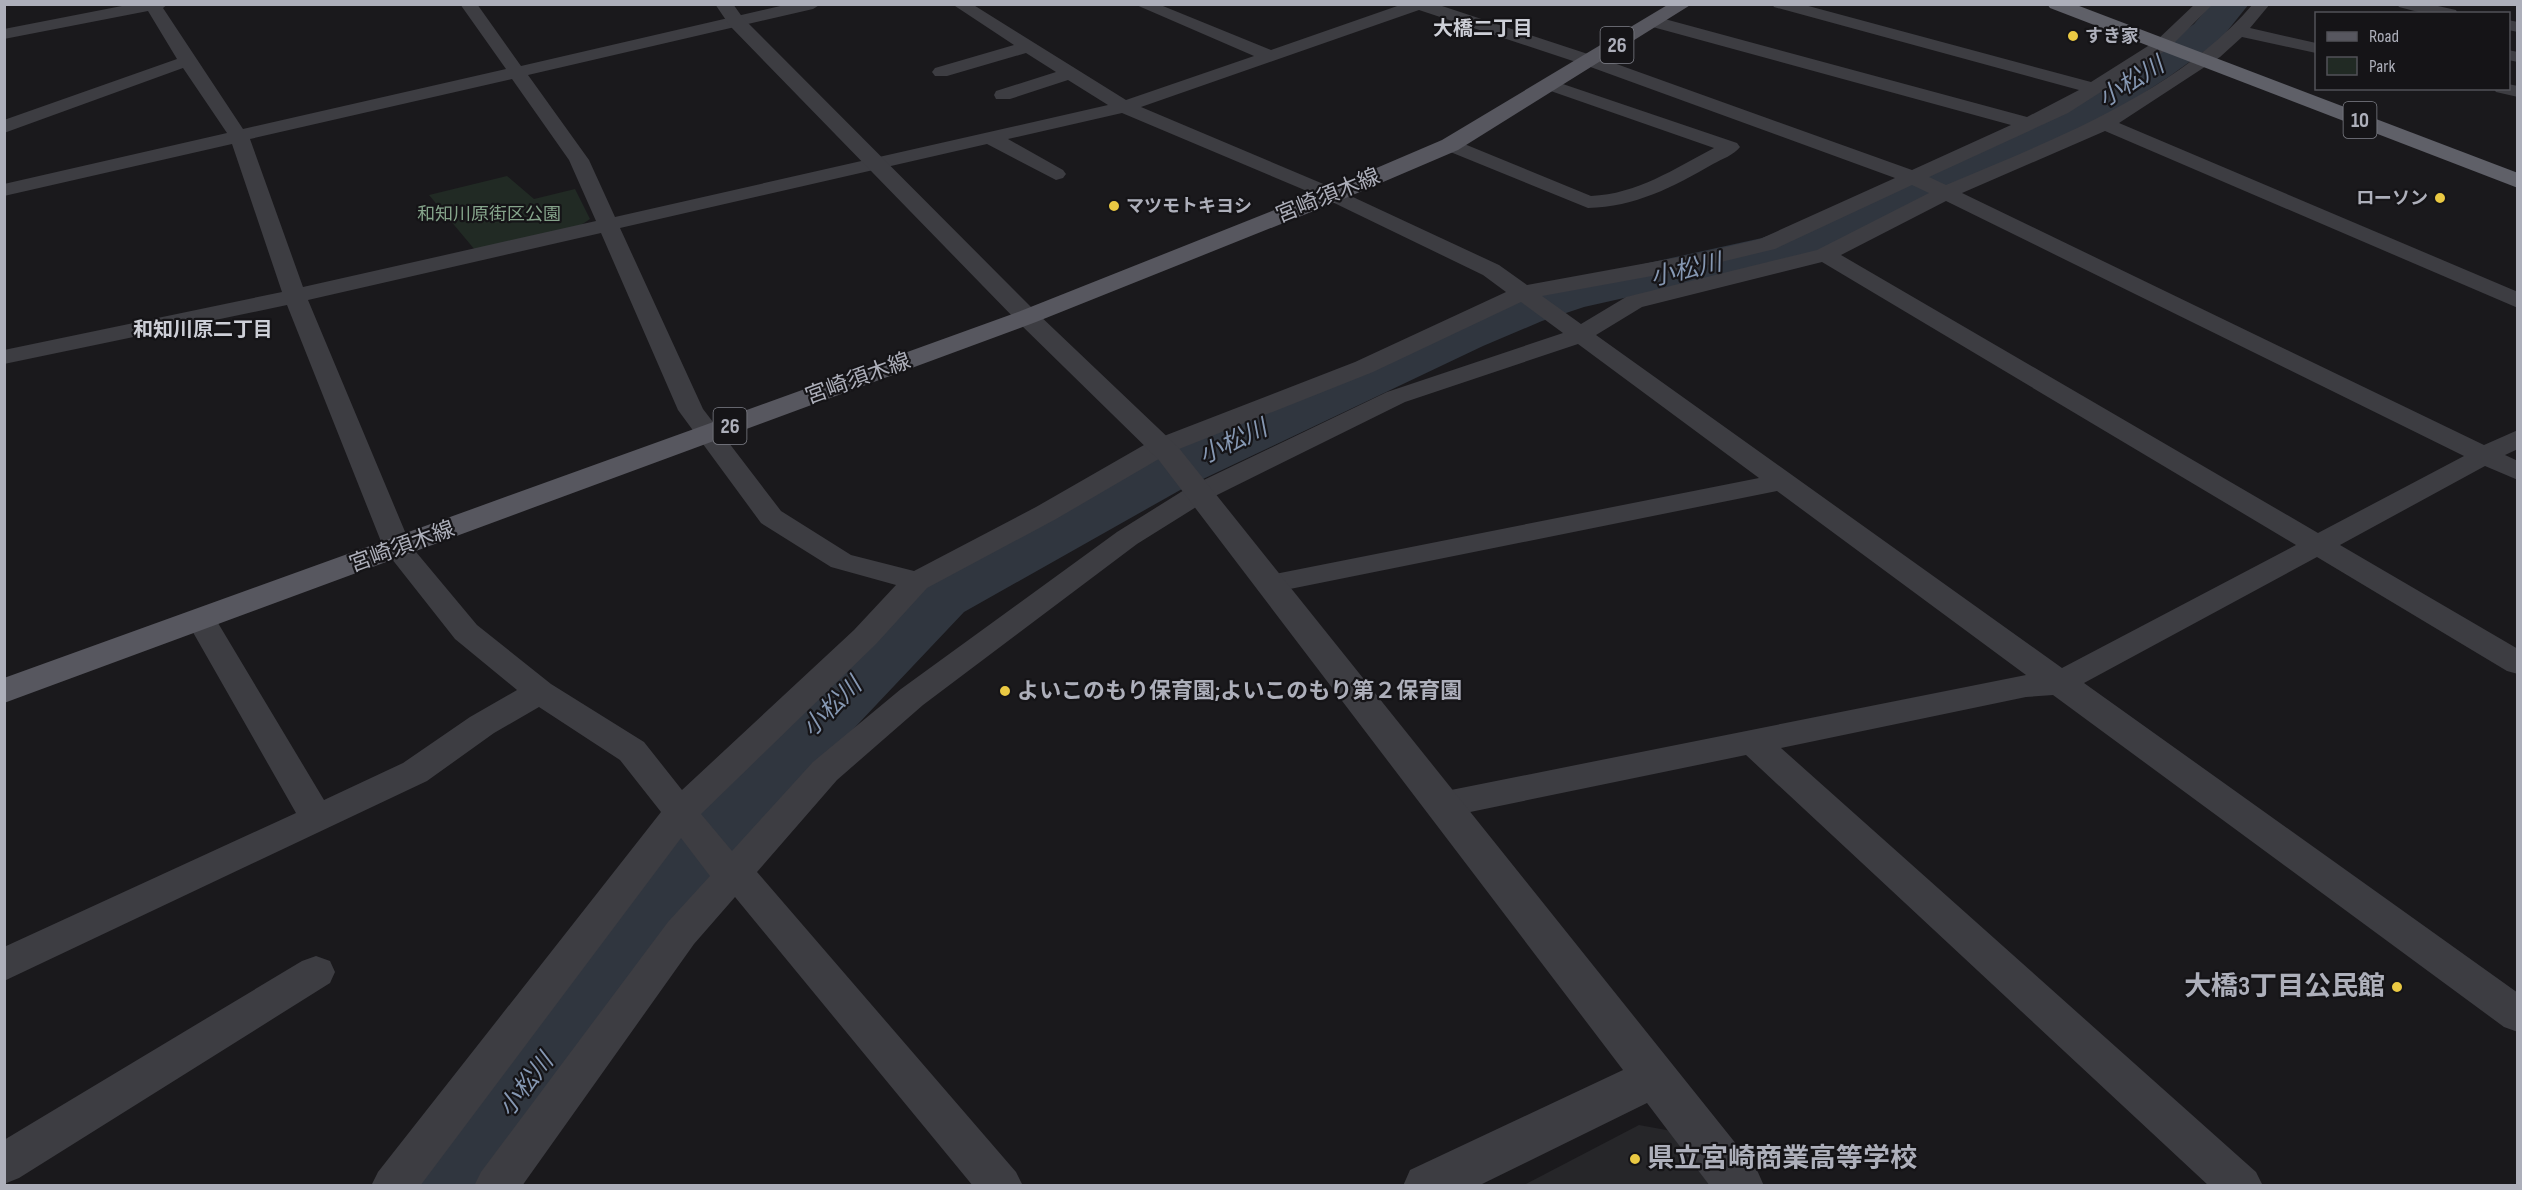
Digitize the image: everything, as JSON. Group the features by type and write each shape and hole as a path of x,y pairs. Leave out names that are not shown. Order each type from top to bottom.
{"highway":[{"name":"10","path":"2056,4 2169,42 2517,167"},
{"name":"10","path":"2085,4 2169,42"},
{"name":"10","path":"2206,56 2517,181"}],"main road":[{"name":"宮崎須木線","path":"4,691 398,549 1027,317 1333,195 1449,145 1683,4"}],"street":[{"path":"468,4 579,160 691,410 771,517 841,561 917,581"},
{"path":"4,190 517,74 730,13 813,4"},
{"path":"960,4 1124,107 1333,195 1491,270 2517,1015"},
{"path":"1142,4 1269,56"},
{"path":"1780,4 2093,78 2115,74 2169,42 2205,4"},
{"path":"1828,4 2048,58"},
{"path":"496,1185 681,933 730,871 825,771 912,698 1195,488 1396,397 1634,302 1825,255 1948,192 2105,124 2239,31 2262,4"},
{"path":"2405,4 2441,12"},
{"path":"4,34 155,5 187,62 239,137 294,296 398,549 466,632 540,692 632,751 730,871 1001,1185"},
{"path":"4,357 294,296 1124,107 1419,5 1591,61 1948,192 2517,472"},
{"path":"730,13 1027,317 1164,450 1740,1185"},
{"path":"1655,22 2026,123"},
{"path":"2239,31 2315,48"},
{"path":"941,72 1027,46"},
{"path":"4,127 187,62"},
{"path":"1003,95 1070,73"},
{"path":"393,1185 681,812 865,637 917,581 1164,450 1364,367 1522,293 1696,261 1767,244 2026,123 2061,109 2093,78"},
{"path":"1449,145 1588,202 1601,203 1628,199 1730,147 1551,85"},
{"path":"2105,124 2517,301"},
{"path":"991,138 1056,174"},
{"path":"1825,255 2517,663"},
{"path":"1441,805 2026,686 2059,683 2319,546 2517,438"},
{"path":"1270,584 1782,482"},
{"path":"201,620 317,819"},
{"path":"4,965 415,772 482,725 540,692"},
{"path":"1753,742 2241,1185"},
{"path":"4,1164 316,972"},
{"path":"1427,1185 1655,1077"}],"shaded area":[{"name":"県立宮崎商業高等学校","path":"1639,1125 1677,1132 1717,1186 1522,1186"}],"green space":[{"name":"和知川原街区公園","path":"507,176 534,199 575,189 590,219 581,225 475,250 429,195"}],"waterway":[{"name":"小松川","path":"449,1186 569,1029 640,928 798,741 941,597 1161,476 1464,335 1524,310 1571,295 1776,250 1848,222 1997,152 2046,134 2072,121 2156,68 2207,32 2231,4"}],"place":[{"name":"すき家","path":"2073,36"},
{"name":"ローソン","path":"2440,198"},
{"name":"マツモトキヨシ","path":"1114,206"},
{"name":"よいこのもり保育園;よいこのもり第２保育園","path":"1005,691"},
{"name":"大橋3丁目公民館","path":"2397,987"},
{"name":"県立宮崎商業高等学校","path":"1635,1159"}],"district":[{"name":"大橋二丁目","path":"1483,29"},
{"name":"和知川原二丁目","path":"203,330"}]}
